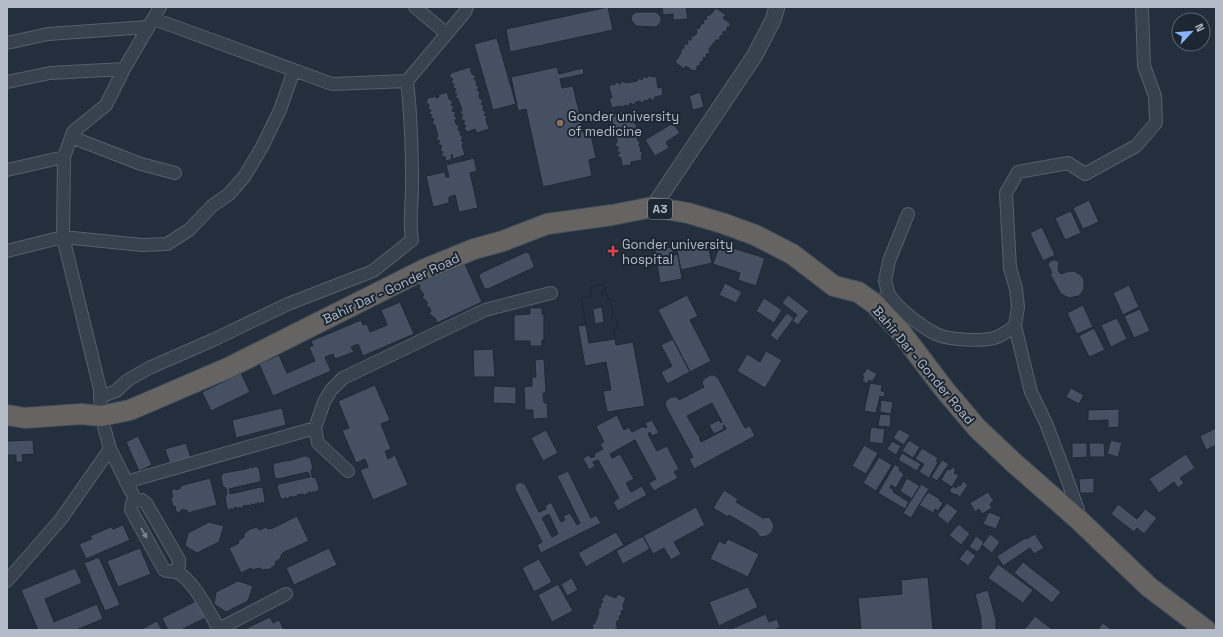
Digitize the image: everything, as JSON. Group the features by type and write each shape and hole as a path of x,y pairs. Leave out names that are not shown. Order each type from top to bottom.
{"highway":[{"name":"Bahir Dar - Gonder Road","path":"7,415 25,418 81,414 100,407 130,410 230,367 425,269 474,249 503,241 547,224 612,215 653,207 688,213 755,235 792,254 834,286 882,299 900,332 944,389 977,428 1013,462 1080,520 1149,587 1202,627"}],"street":[{"path":"415,7 447,34"},
{"path":"100,407 128,380 149,368 213,340 288,304 373,271 412,240 410,226 412,186 407,81 465,12 467,7"},
{"path":"653,207 755,54 773,20 777,7"},
{"path":"1080,520 1078,510 1046,423 1031,392 1016,326 1018,307 1009,256 1006,193 1018,172 1068,163 1085,174 1136,146 1156,123 1155,96 1144,66 1142,7"},
{"path":"7,42 155,14 332,84 407,81"},
{"path":"135,499 110,449 100,407 100,389 63,237 64,157 73,132 106,105 155,14"},
{"path":"7,82 50,73 124,70"},
{"path":"7,251 63,237 142,245 167,244 189,230 212,206 229,194 244,177 262,148 280,110 294,70"},
{"path":"71,137 141,164 175,173"},
{"path":"7,170 64,157"},
{"path":"908,214 890,261 882,299 894,301 920,324 938,335 968,340 982,340 997,337 1016,326"},
{"path":"348,471 318,443 315,428 324,402 331,390 343,378 485,310 551,293"},
{"path":"126,482 315,428"},
{"path":"7,581 61,518 110,449"},
{"path":"135,499 132,503 131,510 160,564 164,570 168,572 175,571 191,584 218,630 286,594"},
{"path":"135,499 142,500 146,503 179,560 179,565 175,571"}],"building":[{"path":"608,7 613,30 510,52 506,29"},
{"path":"662,7 686,7 688,19 673,20 673,14 663,15"},
{"path":"716,8 726,15 723,18 730,23 730,27 727,27 727,31 723,32 723,35 720,36 720,40 716,40 709,49 710,53 706,54 707,57 703,58 704,61 700,62 701,65 697,66 697,70 693,71 686,66 684,69 675,62 681,53 681,49 684,48 684,44 688,44 687,40 691,40 691,36 694,36 697,33 696,29 700,28 700,25 704,23 703,20 707,19 706,16 710,15"},
{"path":"636,12 656,12 661,17 661,22 656,27 636,26 631,20 632,15"},
{"path":"497,38 516,104 493,110 474,44"},
{"path":"470,67 472,74 476,76 474,79 477,82 476,85 479,87 477,90 480,92 480,99 483,100 481,104 484,106 483,110 486,112 484,115 487,116 486,120 489,129 477,133 475,129 468,132 464,129 466,126 463,124 465,121 461,119 463,115 460,113 462,110 458,99 455,97 457,94 454,92 456,89 453,88 454,84 451,83 453,79 449,76 451,73"},
{"path":"557,67 559,74 583,68 584,74 560,79 562,88 573,86 585,137 591,135 596,158 589,160 592,176 543,187 526,109 518,111 511,77"},
{"path":"649,75 652,77 656,76 658,88 662,87 663,95 655,97 653,101 650,98 642,103 640,101 636,102 634,105 630,103 629,106 625,105 624,107 620,106 612,108 609,98 612,98 609,87 612,84 614,85 617,82 620,84 622,81 626,83 637,81 639,78 642,80 644,76 647,78"},
{"path":"447,92 449,99 453,102 451,105 454,107 452,111 456,112 454,116 457,118 455,120 456,124 459,126 458,130 461,132 460,135 463,137 461,141 464,142 462,145 465,155 453,159 452,154 452,159 446,161 445,157 441,155 443,152 440,150 442,146 438,144 440,141 436,139 438,136 435,125 432,123 434,119 430,118 432,115 429,114 431,110 428,109 429,105 426,102 428,98 436,96 436,98 439,97 438,95"},
{"path":"700,92 704,107 693,110 689,96"},
{"path":"623,111 624,114 631,112 635,115 633,118 636,120 634,123 637,126 635,129 638,141 640,142 640,151 643,153 641,156 642,160 631,162 631,165 622,166 621,158 617,156 620,153 616,150 619,148 615,145 617,139 614,137 615,133 612,133 614,128 611,127 613,123 610,115"},
{"path":"673,123 680,133 666,142 669,148 655,156 645,140"},
{"path":"474,158 477,171 470,173 478,208 459,212 455,195 449,197 449,203 433,207 426,176 445,172 446,177 449,177 446,165"},
{"path":"1089,200 1099,222 1083,229 1073,208"},
{"path":"1071,211 1081,233 1065,240 1055,218"},
{"path":"1042,227 1055,255 1043,261 1030,233"},
{"path":"707,240 712,263 681,270 676,246"},
{"path":"720,244 765,258 756,286 738,280 740,273 713,264"},
{"path":"672,247 674,255 678,254 682,279 660,283 655,250"},
{"path":"526,252 529,253 534,265 533,268 488,289 484,288 479,276 481,273"},
{"path":"1056,260 1059,263 1058,270 1060,273 1062,274 1074,271 1082,276 1084,280 1084,289 1079,296 1069,298 1061,294 1050,274 1052,273 1048,265 1049,262"},
{"path":"464,262 482,302 437,323 435,318 429,314 431,311 430,308 426,305 428,303 422,297 424,295 419,288 420,286 418,282"},
{"path":"725,283 742,292 736,303 719,295"},
{"path":"600,285 604,286 605,289 605,291 602,292 602,296 607,295 608,299 610,299 613,315 611,316 612,320 616,319 618,328 614,329 616,345 633,342 645,406 607,412 603,391 611,390 606,362 585,366 578,326 586,325 581,298 592,296 590,287"},
{"path":"601,285 604,286 605,291 602,292 602,296 607,295 608,299 610,299 613,315 611,316 612,320 616,319 618,328 614,329 615,339 589,343 581,298 592,296 590,287","holes":["602,307 604,322 595,324 593,309"]},
{"path":"1129,285 1139,307 1123,315 1113,293"},
{"path":"687,295 698,316 690,320 711,361 690,372 658,310"},
{"path":"788,295 809,311 798,325 792,321 797,315 782,303"},
{"path":"764,298 782,310 774,323 756,311"},
{"path":"400,302 414,334 363,356 358,344 351,347 354,352 335,359 333,354 325,357 331,371 273,396 259,364 279,355 287,373 315,361 309,347 313,346 311,341 361,320 363,325 367,324 370,332 387,325 381,310"},
{"path":"1083,305 1093,327 1077,334 1067,313"},
{"path":"530,308 542,308 542,314 544,314 544,340 542,340 542,346 530,346 530,341 514,341 514,315 530,314"},
{"path":"1140,309 1150,331 1134,338 1124,316"},
{"path":"787,313 794,318 777,341 770,335"},
{"path":"1117,318 1127,339 1111,347 1101,325"},
{"path":"1094,328 1105,350 1089,357 1079,336"},
{"path":"673,339 690,372 667,384 661,372 672,366 661,345"},
{"path":"493,349 495,377 474,377 473,350"},
{"path":"766,351 782,360 765,388 737,371 747,354 760,362"},
{"path":"544,359 546,393 543,393 544,403 547,403 548,418 533,419 533,410 525,410 524,387 532,386 532,377 536,377 535,360"},
{"path":"867,368 877,374 872,382 869,380 867,384 862,380 864,377 862,376"},
{"path":"241,373 250,392 211,411 202,392"},
{"path":"710,375 714,375 718,378 745,428 750,426 755,436 694,469 689,459 693,457 666,407 665,402 671,397 677,397 679,400 704,387 702,383 703,380","holes":["712,403 722,422 721,423 719,420 709,425 714,434 724,429 724,425 726,429 701,442 699,438 703,440 712,435 708,426 698,431 698,435 687,416"]},
{"path":"870,383 882,385 881,391 885,392 884,397 880,396 876,413 864,411"},
{"path":"375,385 390,420 381,424 391,449 385,451 388,459 395,455 408,485 373,500 360,470 368,467 365,459 356,463 342,430 349,428 338,401"},
{"path":"494,386 516,387 516,404 493,403"},
{"path":"1071,388 1084,395 1079,404 1066,397"},
{"path":"881,400 893,402 891,414 880,412"},
{"path":"282,408 286,425 236,438 232,420"},
{"path":"1119,409 1119,427 1108,428 1108,420 1088,421 1088,410"},
{"path":"880,414 891,415 890,427 878,426"},
{"path":"617,415 624,430 629,427 632,432 644,426 645,428 647,427 645,423 652,420 659,433 652,436 650,432 648,434 657,451 667,446 679,469 674,472 678,478 654,491 649,483 656,479 635,440 610,454 612,458 620,454 634,479 626,483 631,492 642,486 647,495 618,511 613,502 619,498 598,460 593,462 595,466 589,470 583,458 589,455 591,458 595,456 594,454 603,449 600,444 604,442 596,426"},
{"path":"708,426 712,435 703,440 698,435 698,431"},
{"path":"871,427 885,429 883,444 869,442"},
{"path":"1216,428 1216,445 1206,450 1200,436"},
{"path":"899,429 910,435 904,445 893,438"},
{"path":"546,430 558,453 543,461 531,438"},
{"path":"138,436 152,465 139,471 126,442"},
{"path":"33,440 34,454 22,455 23,462 16,462 16,455 7,455 7,441"},
{"path":"909,440 920,447 913,458 902,451"},
{"path":"1111,440 1122,443 1118,457 1107,454"},
{"path":"892,441 901,446 896,455 887,449"},
{"path":"186,443 191,458 170,464 165,449"},
{"path":"1072,443 1087,443 1087,457 1072,458"},
{"path":"1089,443 1104,443 1105,457 1090,457"},
{"path":"864,445 878,453 866,474 852,466"},
{"path":"922,448 938,458 936,461 938,462 929,478 919,472 924,464 915,459"},
{"path":"902,453 921,464 917,471 898,460"},
{"path":"1186,454 1195,468 1180,478 1184,483 1178,488 1174,482 1159,493 1149,479"},
{"path":"304,456 310,458 313,468 311,470 312,477 316,478 319,488 318,492 315,491 315,493 313,493 313,491 311,494 309,492 309,494 307,493 306,495 297,495 297,497 295,496 292,498 292,496 288,499 284,498 283,500 280,497 277,486 279,484 310,477 308,472 278,479 275,478 274,463 279,463 280,461 282,462 286,460 288,461"},
{"path":"879,457 892,465 876,491 863,483"},
{"path":"942,460 949,464 937,481 931,477"},
{"path":"895,464 904,474 896,488 891,485 890,488 894,490 893,492 909,502 905,509 878,493"},
{"path":"253,466 259,468 261,480 259,482 229,489 230,494 260,487 263,488 264,503 257,503 258,505 256,505 256,503 255,505 251,504 252,506 243,506 243,508 239,507 240,508 238,509 236,507 235,510 233,508 234,510 232,510 231,508 229,511 225,497 227,494 226,488 223,487 221,477 223,473 247,469 250,467 252,468"},
{"path":"952,467 956,469 954,473 959,475 952,487 941,480 947,469 950,470"},
{"path":"568,471 591,518 596,515 601,523 541,553 537,545 542,542 515,489 515,485 520,482 525,484 539,512 546,509 545,506 551,502 561,522 565,520 563,516 570,513 577,525 580,523 557,476","holes":["549,514 558,534 552,537 542,518"]},
{"path":"210,478 217,505 188,513 187,510 181,510 180,513 175,511 176,507 173,506 171,498 173,496 171,492 174,488 176,490 181,488 180,486"},
{"path":"907,478 920,486 912,499 900,491"},
{"path":"1094,478 1094,493 1080,493 1079,479"},
{"path":"963,481 968,485 960,497 949,491 953,486 956,488 959,485 960,486"},
{"path":"921,484 929,489 911,518 903,513"},
{"path":"724,490 738,499 736,502 763,518 769,517 774,525 772,532 767,536 760,537 756,531 729,515 728,517 713,508"},
{"path":"928,492 940,499 939,500 943,503 938,511 935,509 933,513 919,505"},
{"path":"988,492 994,501 990,504 992,508 982,514 979,509 975,512 970,503"},
{"path":"947,503 958,511 948,524 937,515"},
{"path":"1118,504 1137,519 1145,509 1157,518 1144,534 1137,528 1134,532 1111,514"},
{"path":"696,507 705,525 674,542 681,554 671,560 664,548 653,554 643,536"},
{"path":"989,512 1001,517 996,529 983,524"},
{"path":"297,516 309,541 284,552 281,555 281,558 275,562 276,564 270,569 262,570 260,568 252,570 251,568 241,573 229,548 239,543 238,541 244,537 244,534 250,529 257,527 259,530 266,527 268,529 273,528"},
{"path":"209,522 224,526 219,542 197,553 185,546 188,533"},
{"path":"959,524 970,534 961,545 949,535"},
{"path":"123,525 130,540 86,559 79,544 92,539 90,536 111,527 113,529"},
{"path":"616,532 624,545 586,567 578,553"},
{"path":"990,534 1000,542 992,553 982,545"},
{"path":"1035,534 1044,548 1034,554 1030,548 1003,566 997,556 1025,538 1026,539"},
{"path":"643,536 650,549 623,564 616,551"},
{"path":"976,536 984,542 978,552 969,547"},
{"path":"728,539 759,554 748,577 710,559 719,541 725,544"},
{"path":"140,548 151,574 118,587 107,561"},
{"path":"329,548 337,565 294,585 286,568"},
{"path":"967,549 976,556 968,566 959,559"},
{"path":"99,557 120,605 105,611 84,563"},
{"path":"539,559 552,582 534,592 522,568"},
{"path":"1023,562 1061,592 1052,603 1014,573"},
{"path":"998,564 1033,590 1023,603 988,578"},
{"path":"75,568 82,583 45,599 54,622 97,604 103,619 76,630 38,630 21,590"},
{"path":"928,577 933,630 861,630 858,598 902,594 901,580"},
{"path":"572,578 578,590 567,596 561,584"},
{"path":"238,581 253,586 248,601 226,612 214,604 216,592"},
{"path":"558,584 573,611 552,622 538,595"},
{"path":"748,587 758,607 719,626 709,602"},
{"path":"988,590 996,620 996,630 981,630 981,618 975,594"},
{"path":"605,594 616,598 618,594 626,598 623,605 624,610 621,611 622,615 619,616 620,620 617,621 616,625 618,627 614,630 590,630 593,628 592,625 595,623 599,612 598,609 601,607 600,604 603,602 601,599"},
{"path":"198,600 207,617 181,630 168,630 162,618"},
{"path":"766,614 769,622 777,619 780,627 774,630 729,630"},
{"path":"1035,616 1053,630 1024,630"},
{"path":"270,617 273,623 279,620 284,630 243,630"},
{"path":"157,621 162,630 140,630"},
{"path":"1103,623 1112,630 1097,630"}],"place":[{"name":"Gonder university of medicine","path":"560,123"},
{"name":"Gonder university hospital","path":"613,251"}]}
